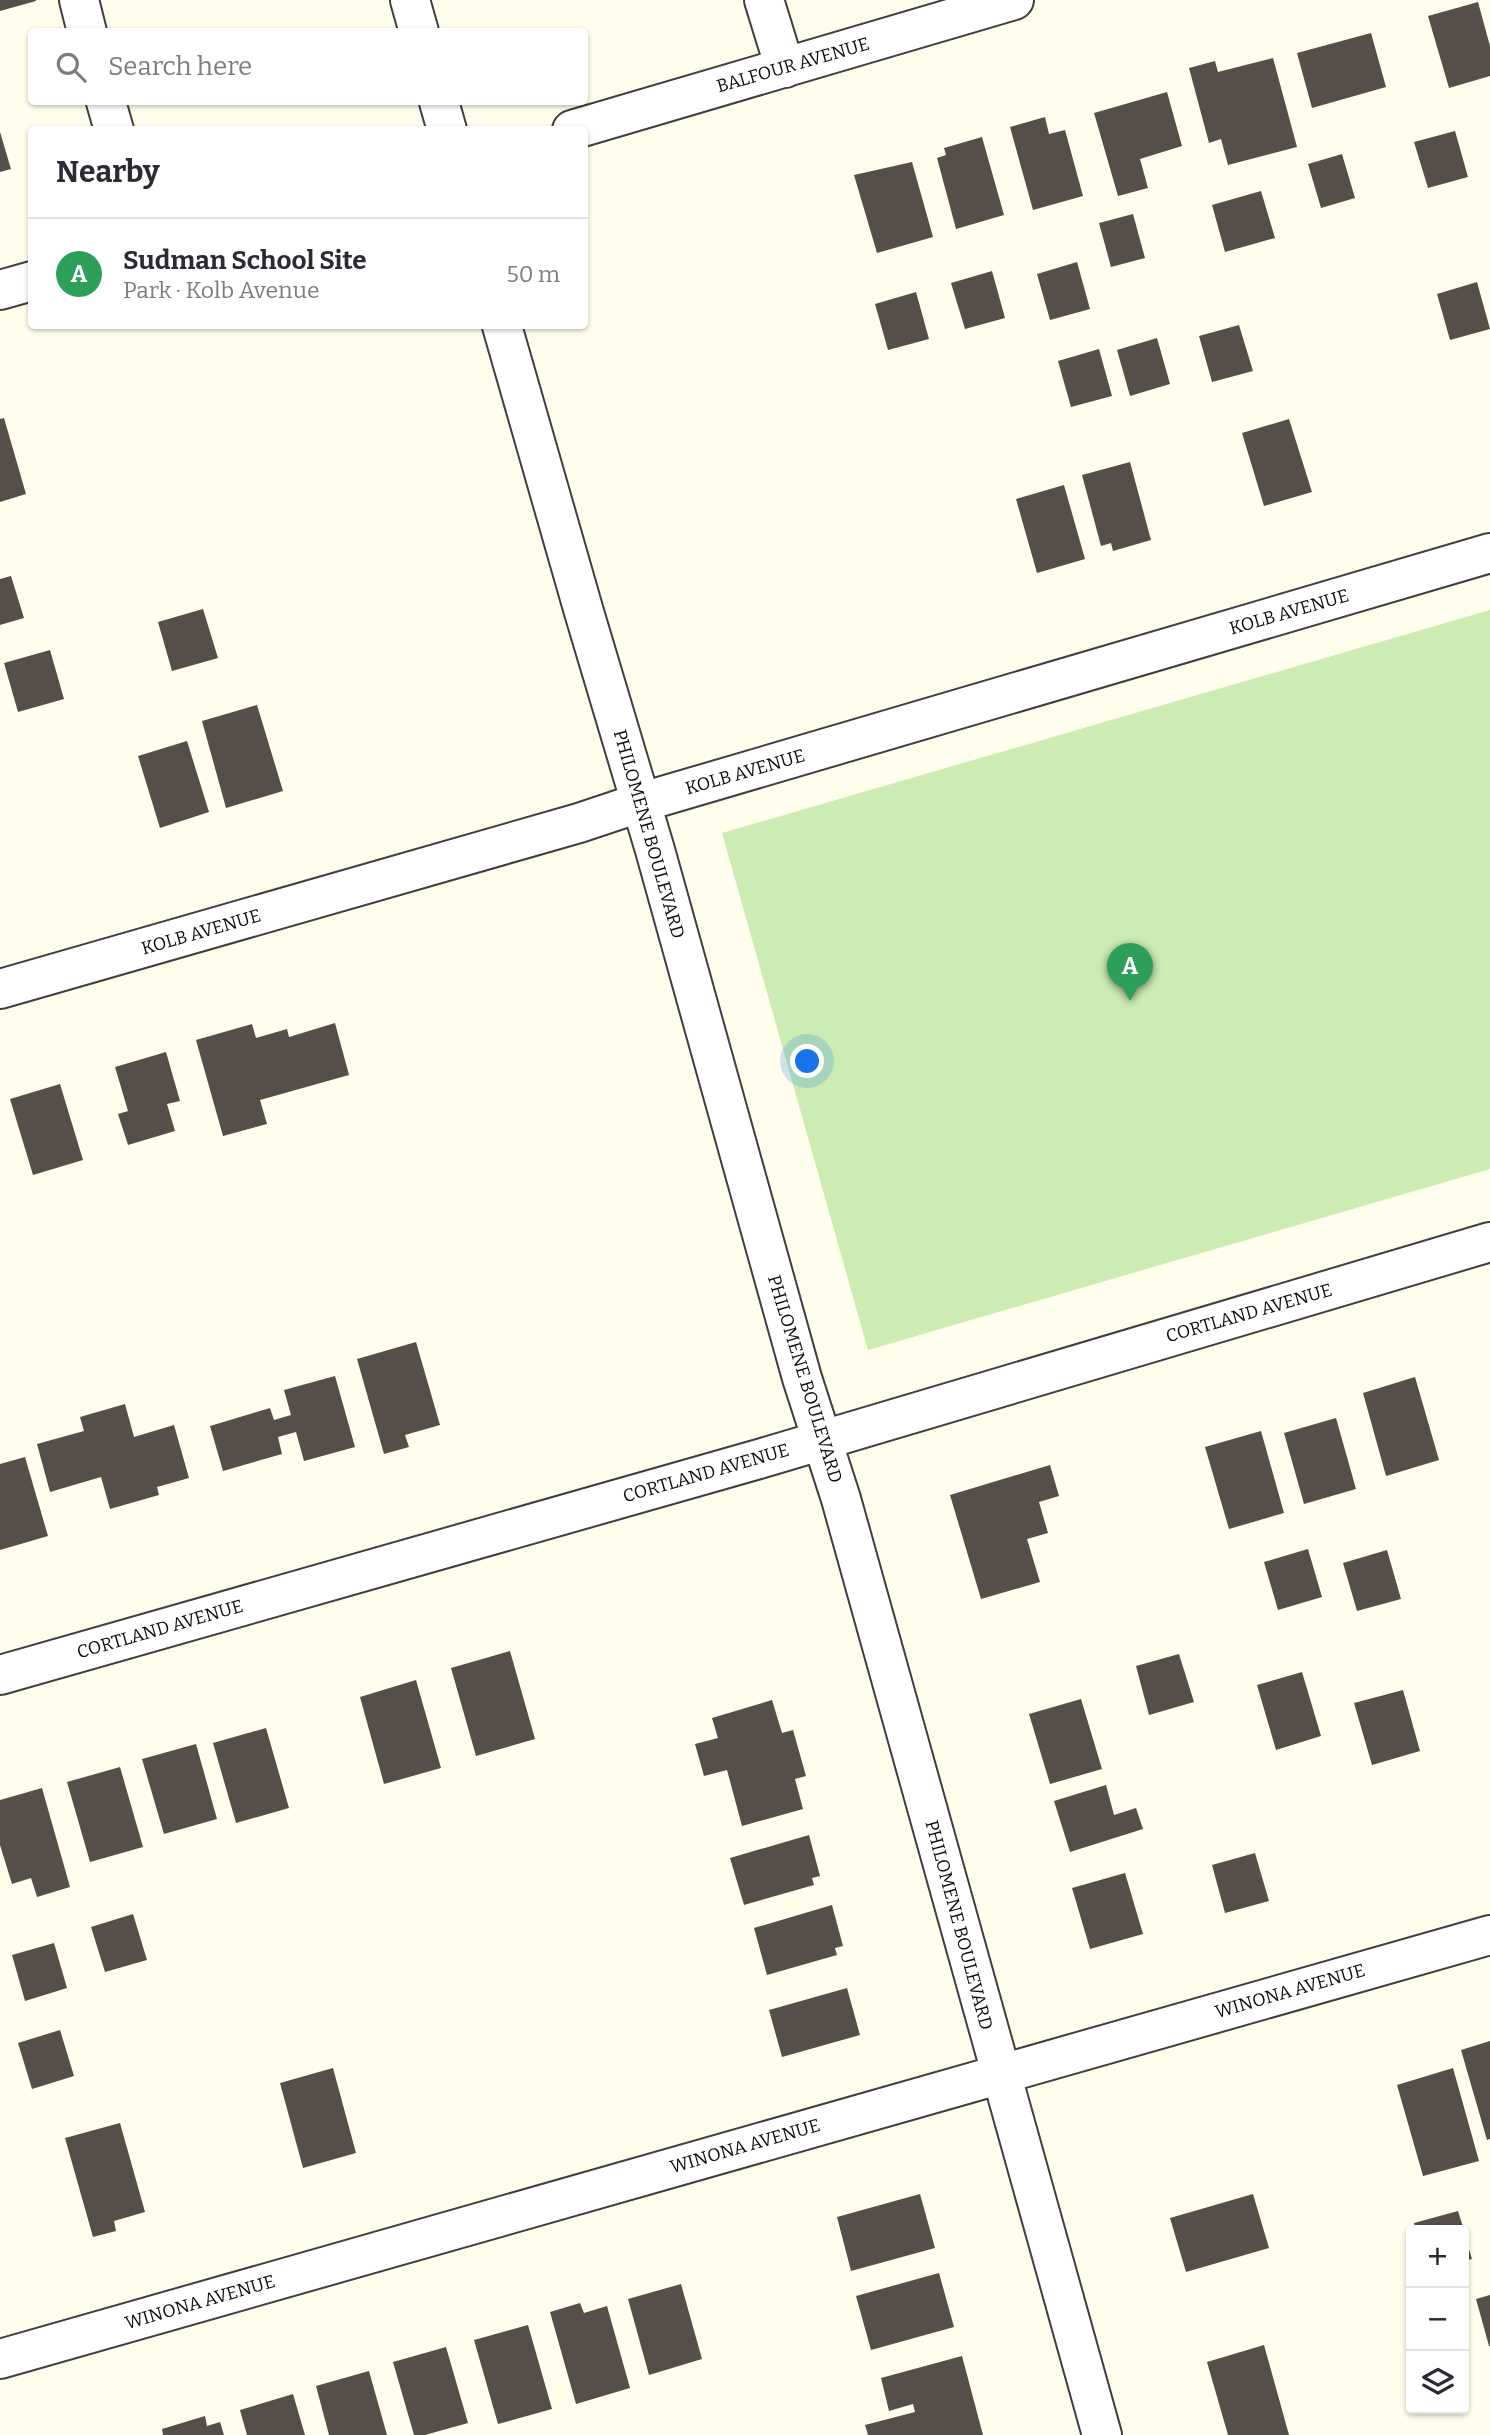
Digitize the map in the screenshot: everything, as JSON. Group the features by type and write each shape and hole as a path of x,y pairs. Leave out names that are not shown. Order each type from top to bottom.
{"street":[{"path":"79,0 86,28"},
{"path":"410,0 418,28"},
{"path":"764,0 785,68"},
{"name":"BALFOUR AVENUE","path":"586,126 1014,0"},
{"path":"107,105 113,126"},
{"path":"440,105 446,126"},
{"path":"0,290 28,282"},
{"name":"PHILOMENE BOULEVARD","path":"503,329 639,803 655,850 802,1378 841,1499 1102,2435"},
{"name":"KOLB AVENUE","path":"0,989 566,827 639,803 1490,553"},
{"name":"CORTLAND AVENUE","path":"0,1675 746,1462 1490,1242"},
{"name":"WINONA AVENUE","path":"0,2359 1490,1935"}],"green space":[{"path":"1490,610 1490,1169 868,1350 722,833"}],"building":[{"path":"0,0 36,0 36,1 0,11"},
{"path":"1478,2 1490,46 1490,76 1449,88 1428,16"},
{"path":"1371,33 1386,87 1312,108 1297,53"},
{"path":"1273,58 1297,147 1228,165 1221,139 1209,143 1189,68 1215,61 1218,72"},
{"path":"1167,92 1182,146 1140,159 1148,188 1118,196 1094,113"},
{"path":"1045,117 1049,134 1065,130 1083,196 1033,210 1010,127"},
{"path":"1455,131 1468,177 1428,188 1414,142"},
{"path":"0,132 11,169 0,172"},
{"path":"982,137 1004,215 956,229 937,158 946,155 944,148"},
{"path":"1342,154 1355,198 1321,208 1308,164"},
{"path":"912,162 933,237 877,253 854,175"},
{"path":"1261,191 1275,238 1225,252 1212,205"},
{"path":"1133,214 1145,258 1111,267 1099,223"},
{"path":"1077,262 1090,309 1050,320 1037,274"},
{"path":"992,271 1005,318 965,329 951,283"},
{"path":"1477,282 1490,329 1450,340 1437,294"},
{"path":"916,292 929,339 888,350 875,304"},
{"path":"1239,325 1253,371 1212,382 1199,336"},
{"path":"1157,338 1170,384 1130,396 1117,350"},
{"path":"1099,349 1112,396 1071,407 1058,361"},
{"path":"4,418 26,494 0,502 0,419"},
{"path":"1289,419 1312,492 1264,506 1242,433"},
{"path":"1130,462 1151,540 1113,551 1111,543 1101,546 1082,475"},
{"path":"1064,485 1085,559 1037,573 1016,499"},
{"path":"11,576 24,618 0,625 0,579"},
{"path":"203,609 218,658 172,671 158,622"},
{"path":"50,650 64,699 18,712 4,663"},
{"path":"257,705 283,791 226,808 202,721"},
{"path":"187,741 209,812 160,828 138,756"},
{"path":"335,1023 349,1075 260,1100 267,1124 223,1136 196,1040 252,1024 256,1038 287,1029 289,1037"},
{"path":"166,1052 180,1101 167,1104 175,1131 128,1145 118,1114 128,1111 115,1067"},
{"path":"60,1084 83,1160 33,1175 10,1099"},
{"path":"416,1342 440,1425 405,1435 409,1447 384,1454 357,1359"},
{"path":"335,1376 355,1447 304,1461 296,1432 278,1437 282,1454 223,1471 210,1426 270,1408 274,1420 291,1415 284,1390"},
{"path":"1415,1377 1439,1460 1386,1476 1363,1393"},
{"path":"125,1404 134,1437 174,1425 189,1478 157,1487 159,1495 110,1509 101,1477 50,1492 37,1444 84,1431 80,1417"},
{"path":"1336,1418 1356,1489 1304,1504 1284,1433"},
{"path":"1261,1431 1284,1513 1229,1529 1205,1447"},
{"path":"25,1457 48,1536 0,1550 0,1464"},
{"path":"1050,1465 1059,1496 1039,1502 1048,1533 1027,1539 1040,1582 981,1599 950,1495"},
{"path":"1308,1549 1322,1597 1278,1610 1264,1562"},
{"path":"1387,1550 1401,1599 1357,1611 1343,1563"},
{"path":"510,1651 535,1739 476,1756 451,1668"},
{"path":"1179,1654 1194,1702 1149,1715 1136,1666"},
{"path":"1302,1672 1321,1736 1276,1750 1257,1685"},
{"path":"416,1680 441,1768 384,1784 360,1697"},
{"path":"1403,1690 1420,1751 1372,1765 1354,1703"},
{"path":"1081,1699 1102,1769 1050,1784 1029,1714"},
{"path":"772,1700 782,1733 793,1730 806,1776 795,1779 803,1809 742,1826 727,1770 704,1776 695,1744 718,1738 712,1718"},
{"path":"266,1728 289,1808 236,1823 213,1743"},
{"path":"196,1744 217,1819 164,1834 142,1759"},
{"path":"120,1767 143,1847 90,1862 67,1782"},
{"path":"1106,1785 1114,1815 1136,1808 1143,1829 1070,1852 1054,1801"},
{"path":"42,1788 70,1887 37,1897 31,1878 12,1884 0,1845 0,1800"},
{"path":"809,1835 820,1876 812,1878 814,1885 744,1905 730,1858"},
{"path":"1255,1853 1269,1901 1225,1913 1212,1865"},
{"path":"1125,1873 1143,1934 1090,1949 1072,1888"},
{"path":"832,1905 843,1946 835,1948 837,1955 767,1975 754,1928"},
{"path":"133,1914 147,1960 105,1972 91,1927"},
{"path":"54,1943 67,1988 25,2001 12,1955"},
{"path":"847,1988 860,2035 782,2057 769,2010"},
{"path":"60,2030 74,2076 32,2089 18,2043"},
{"path":"1490,2041 1490,2139 1487,2140 1461,2050"},
{"path":"333,2068 356,2153 303,2168 280,2083"},
{"path":"1453,2068 1479,2161 1423,2176 1397,2085"},
{"path":"120,2123 145,2212 114,2221 116,2231 93,2237 65,2138"},
{"path":"920,2194 935,2248 851,2271 837,2217"},
{"path":"1253,2194 1269,2248 1186,2272 1170,2218"},
{"path":"1458,2211 1462,2225 1415,2225"},
{"path":"939,2273 954,2327 871,2350 856,2296"},
{"path":"681,2284 702,2359 649,2375 628,2299"},
{"path":"1490,2295 1490,2346 1489,2346 1476,2299"},
{"path":"580,2303 584,2313 607,2306 630,2388 576,2404 550,2312"},
{"path":"528,2325 552,2409 498,2424 474,2340"},
{"path":"1264,2345 1289,2435 1228,2435 1207,2362"},
{"path":"446,2347 468,2423 425,2435 414,2435 393,2362"},
{"path":"962,2356 983,2435 868,2435 865,2425 915,2412 913,2404 889,2411 881,2378"},
{"path":"369,2371 387,2435 329,2435 316,2386"},
{"path":"293,2394 305,2435 247,2435 240,2410"},
{"path":"205,2416 207,2426 220,2422 224,2435 163,2435 162,2429"}],"place":[{"name":"Sudman School Site","path":"1130,1001"}]}
